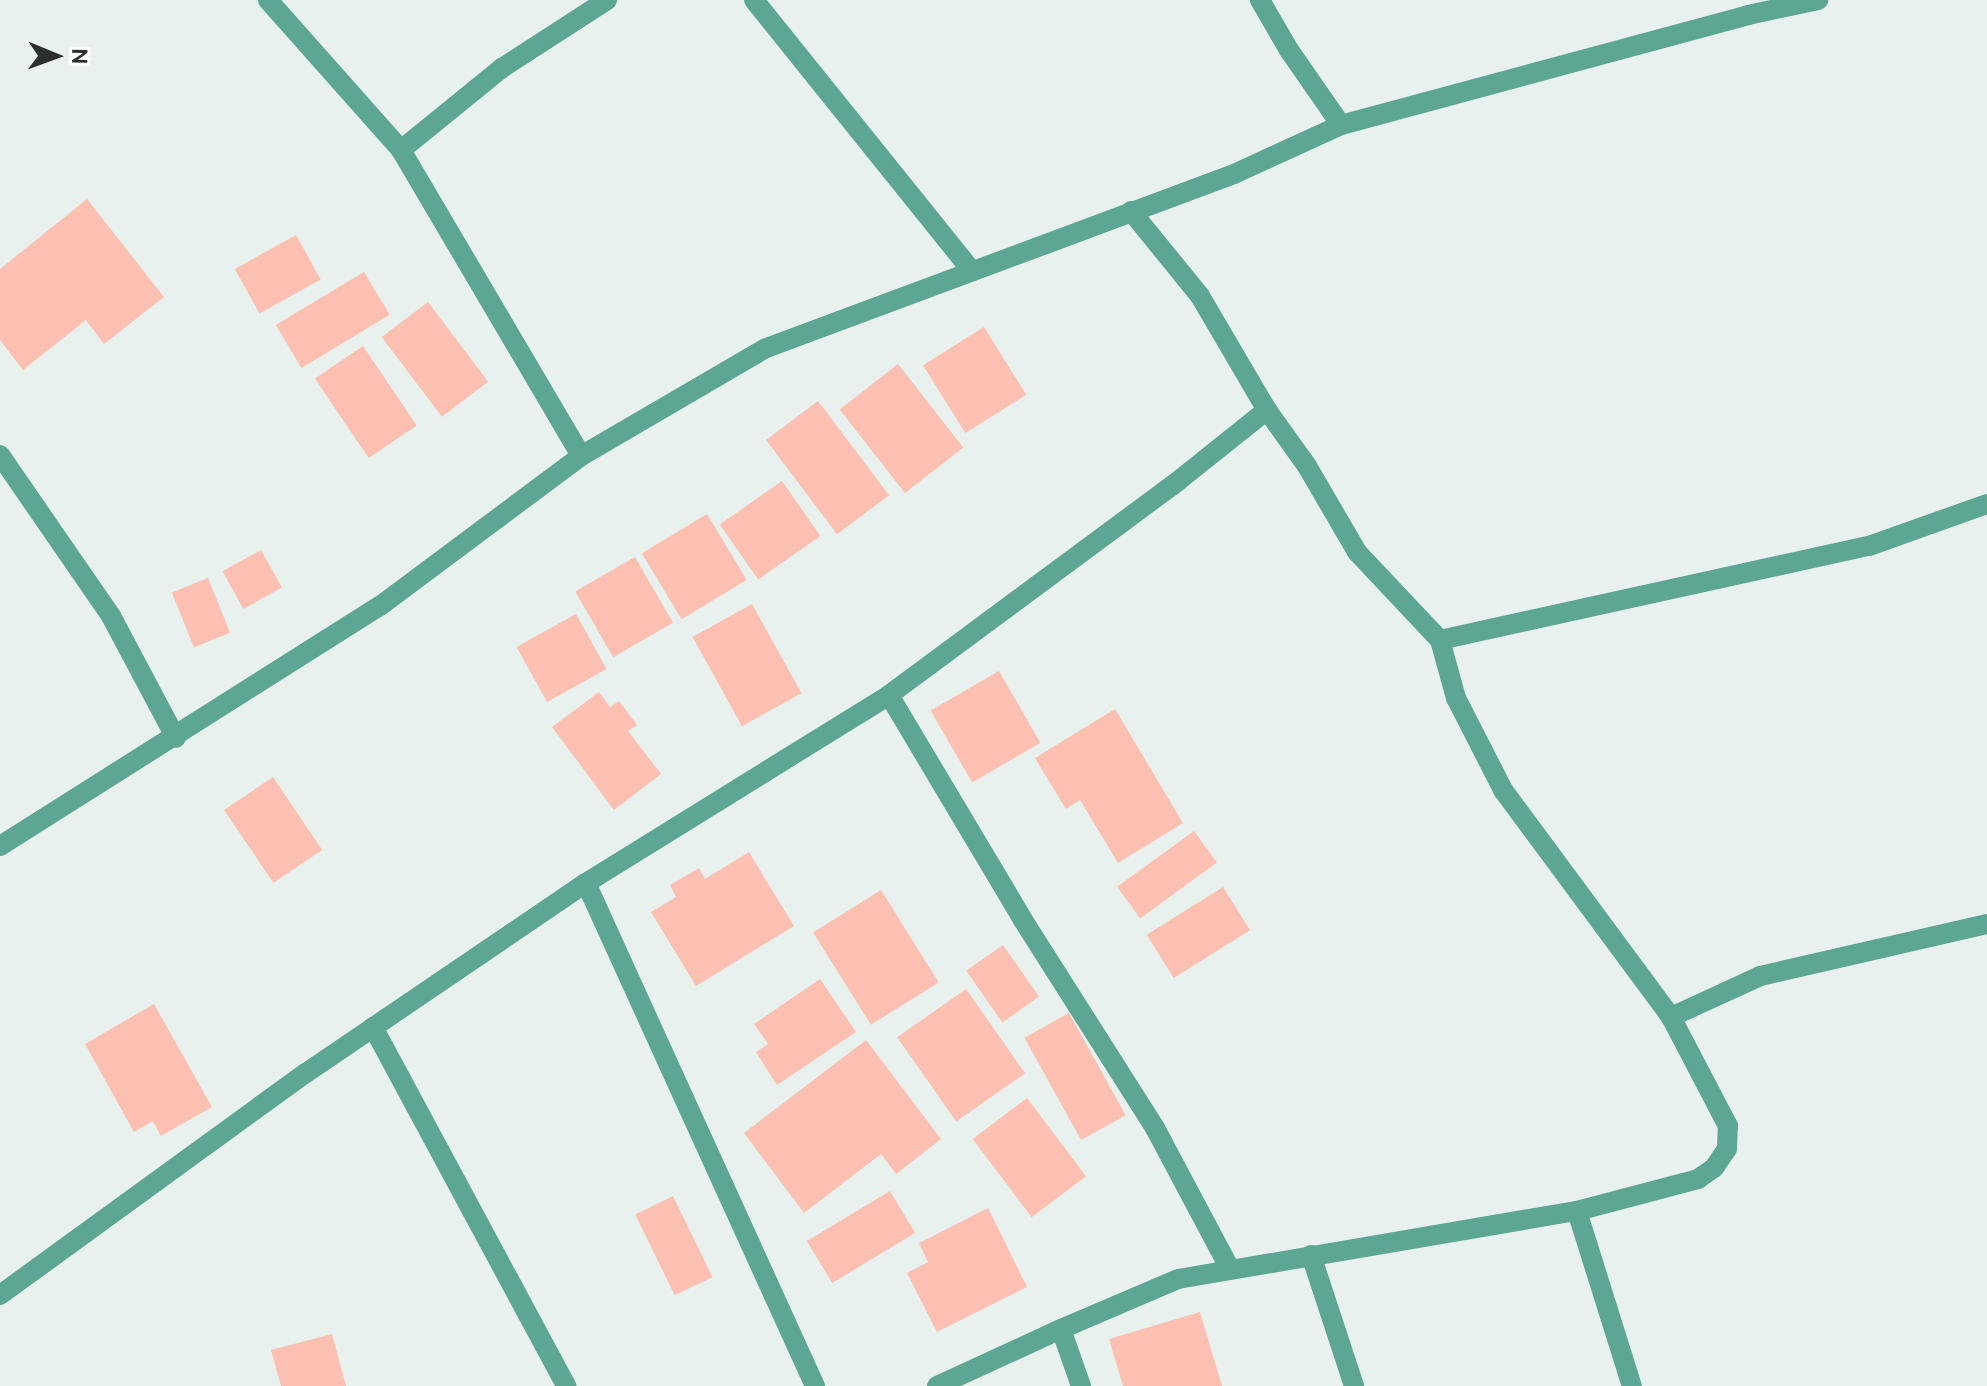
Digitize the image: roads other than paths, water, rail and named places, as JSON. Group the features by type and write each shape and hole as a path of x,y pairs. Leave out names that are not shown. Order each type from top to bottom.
{"street":[{"path":"268,0 401,150 581,456"},
{"path":"401,150 502,68 607,0"},
{"path":"754,0 972,271"},
{"path":"1260,0 1289,50 1341,125"},
{"path":"0,846 176,738 380,606 581,456 764,349 1234,174 1341,125 1744,7 1818,0"},
{"path":"937,1386 1178,1279 1577,1211 1698,1179 1714,1168 1727,1149 1728,1126 1671,1017 1503,790 1456,698 1440,640 1357,552 1307,466 1267,410 1200,296 1131,211"},
{"path":"0,1295 373,1027 586,883 889,695 1178,481 1267,410"},
{"path":"0,455 111,616 176,738"},
{"path":"1440,640 1869,546 1987,504"},
{"path":"889,695 1023,920 1155,1128 1230,1269"},
{"path":"586,883 815,1386"},
{"path":"1671,1017 1760,976 1987,924"},
{"path":"373,1027 566,1386"},
{"path":"1577,1211 1632,1386"},
{"path":"1311,1255 1354,1386"},
{"path":"1061,1329 1081,1386"}]}
